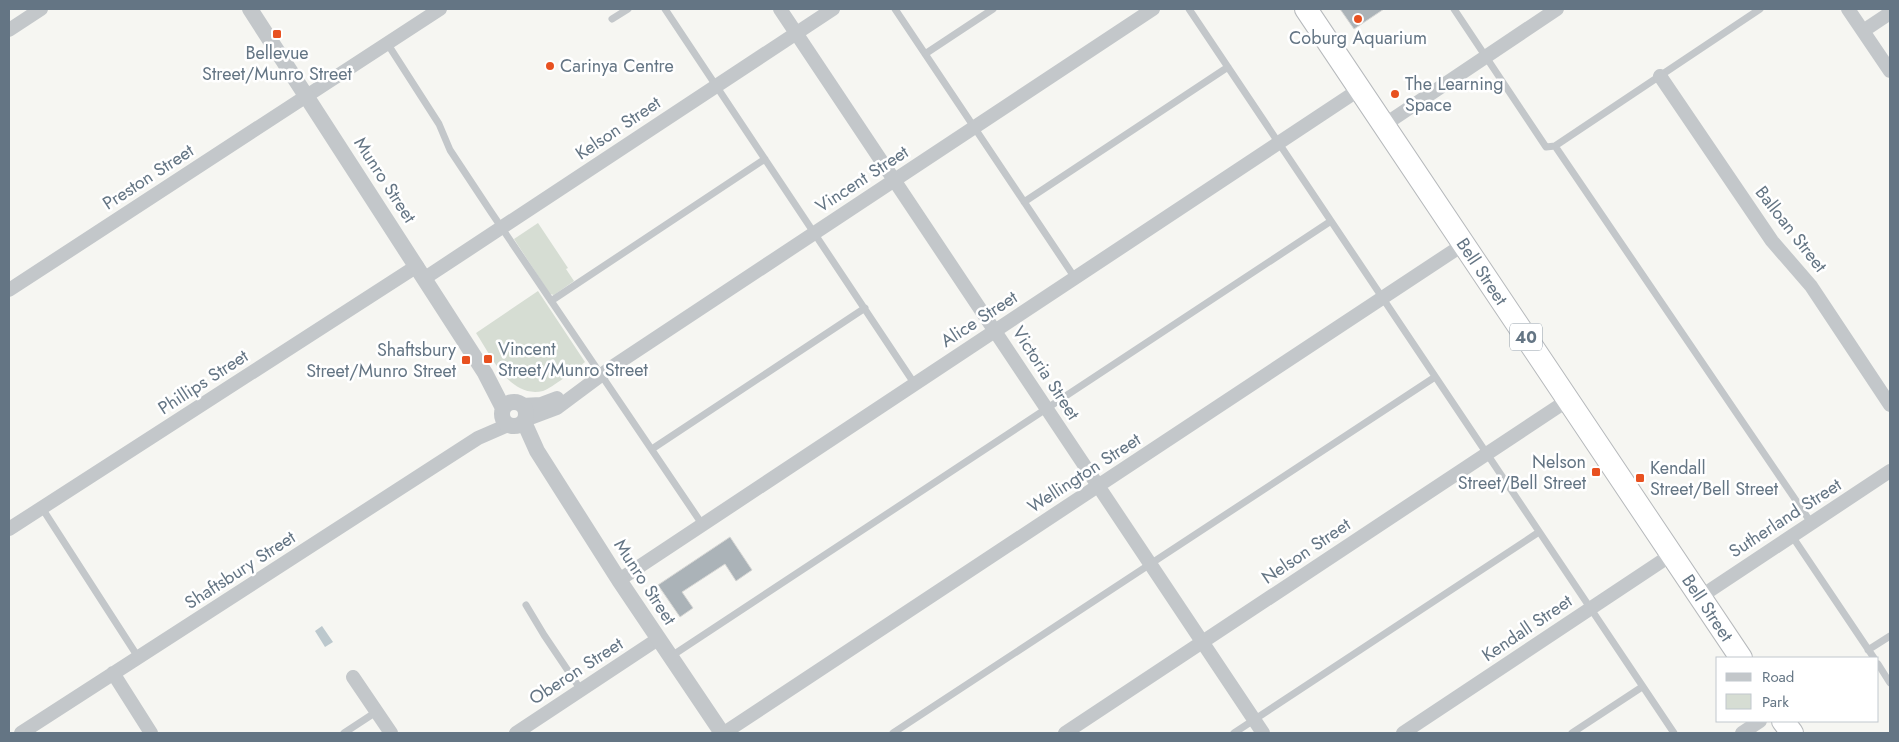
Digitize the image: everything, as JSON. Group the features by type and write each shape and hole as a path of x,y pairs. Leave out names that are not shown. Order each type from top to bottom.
{"highway":[{"name":"Bell Street","path":"1306,9 1740,657"},
{"path":"1784,722 1792,733"}],"street":[{"path":"9,30 41,9"},
{"name":"Munro Street","path":"250,9 619,580 723,733"},
{"name":"Preston Street","path":"9,290 440,9"},
{"name":"Victoria Street","path":"780,9 1263,733"},
{"name":"Kelson Street","path":"421,272 502,227 833,9"},
{"name":"Vincent Street","path":"514,415 557,408 596,378 1153,9"},
{"path":"1384,125 1558,9"},
{"path":"1848,9 1890,72"},
{"path":"1863,31 1890,13"},
{"name":"Balloan Street","path":"1660,76 1772,242 1811,286 1890,405"},
{"name":"Alice Street","path":"619,580 1360,89"},
{"name":"Wellington Street","path":"723,733 1464,244"},
{"name":"Phillips Street","path":"9,529 421,272"},
{"name":"Nelson Street","path":"1065,733 1568,400"},
{"name":"Shaftsbury Street","path":"21,733 514,415"},
{"name":"Sutherland Street","path":"1700,597 1890,471"},
{"name":"Kendall Street","path":"1403,733 1671,555"},
{"name":"Oberon Street","path":"516,733 658,639"},
{"path":"113,674 151,733"},
{"path":"353,677 391,733"},
{"path":"1742,733 1758,722"}],"lane":[{"path":"612,19 628,9"},
{"path":"665,9 914,383"},
{"path":"895,9 1075,278"},
{"path":"925,54 993,9"},
{"path":"1189,9 1674,733"},
{"path":"1454,9 1546,147 1555,146 1760,9"},
{"path":"387,43 439,124 450,150 551,301 596,378 652,449 702,524"},
{"path":"1024,202 1228,68"},
{"path":"1555,146 1812,524"},
{"path":"551,301 765,159"},
{"path":"670,657 1331,221"},
{"path":"652,449 865,308"},
{"path":"894,733 1435,376"},
{"path":"42,508 138,658"},
{"path":"1234,733 1539,532"},
{"path":"1792,536 1873,657"},
{"path":"526,605 581,690"},
{"path":"1868,650 1890,636"},
{"path":"1879,666 1890,683"},
{"path":"1572,733 1642,687"},
{"path":"344,733 376,712"}],"green space":[{"path":"538,223 568,268 566,269 574,281 554,295 550,294 514,239"},
{"path":"538,291 585,362 547,389 531,392 520,388 502,373 476,333"}],"shaded area":[{"path":"322,626 333,642 325,647 315,631"}],"building":[{"name":"Coburg Aquarium","path":"1340,9 1384,9 1354,29"},
{"path":"730,537 752,570 736,581 725,564 682,592 693,608 680,617 658,585"}],"place":[{"name":"Coburg Aquarium","path":"1358,19"},
{"name":"Bellevue Street/Munro Street","path":"277,34"},
{"name":"Carinya Centre","path":"550,66"},
{"name":"The Learning Space","path":"1395,94"},
{"name":"Vincent Street/Munro Street","path":"488,359"},
{"name":"Shaftsbury Street/Munro Street","path":"466,360"},
{"name":"Nelson Street/Bell Street","path":"1596,472"},
{"name":"Kendall Street/Bell Street","path":"1640,478"}]}
